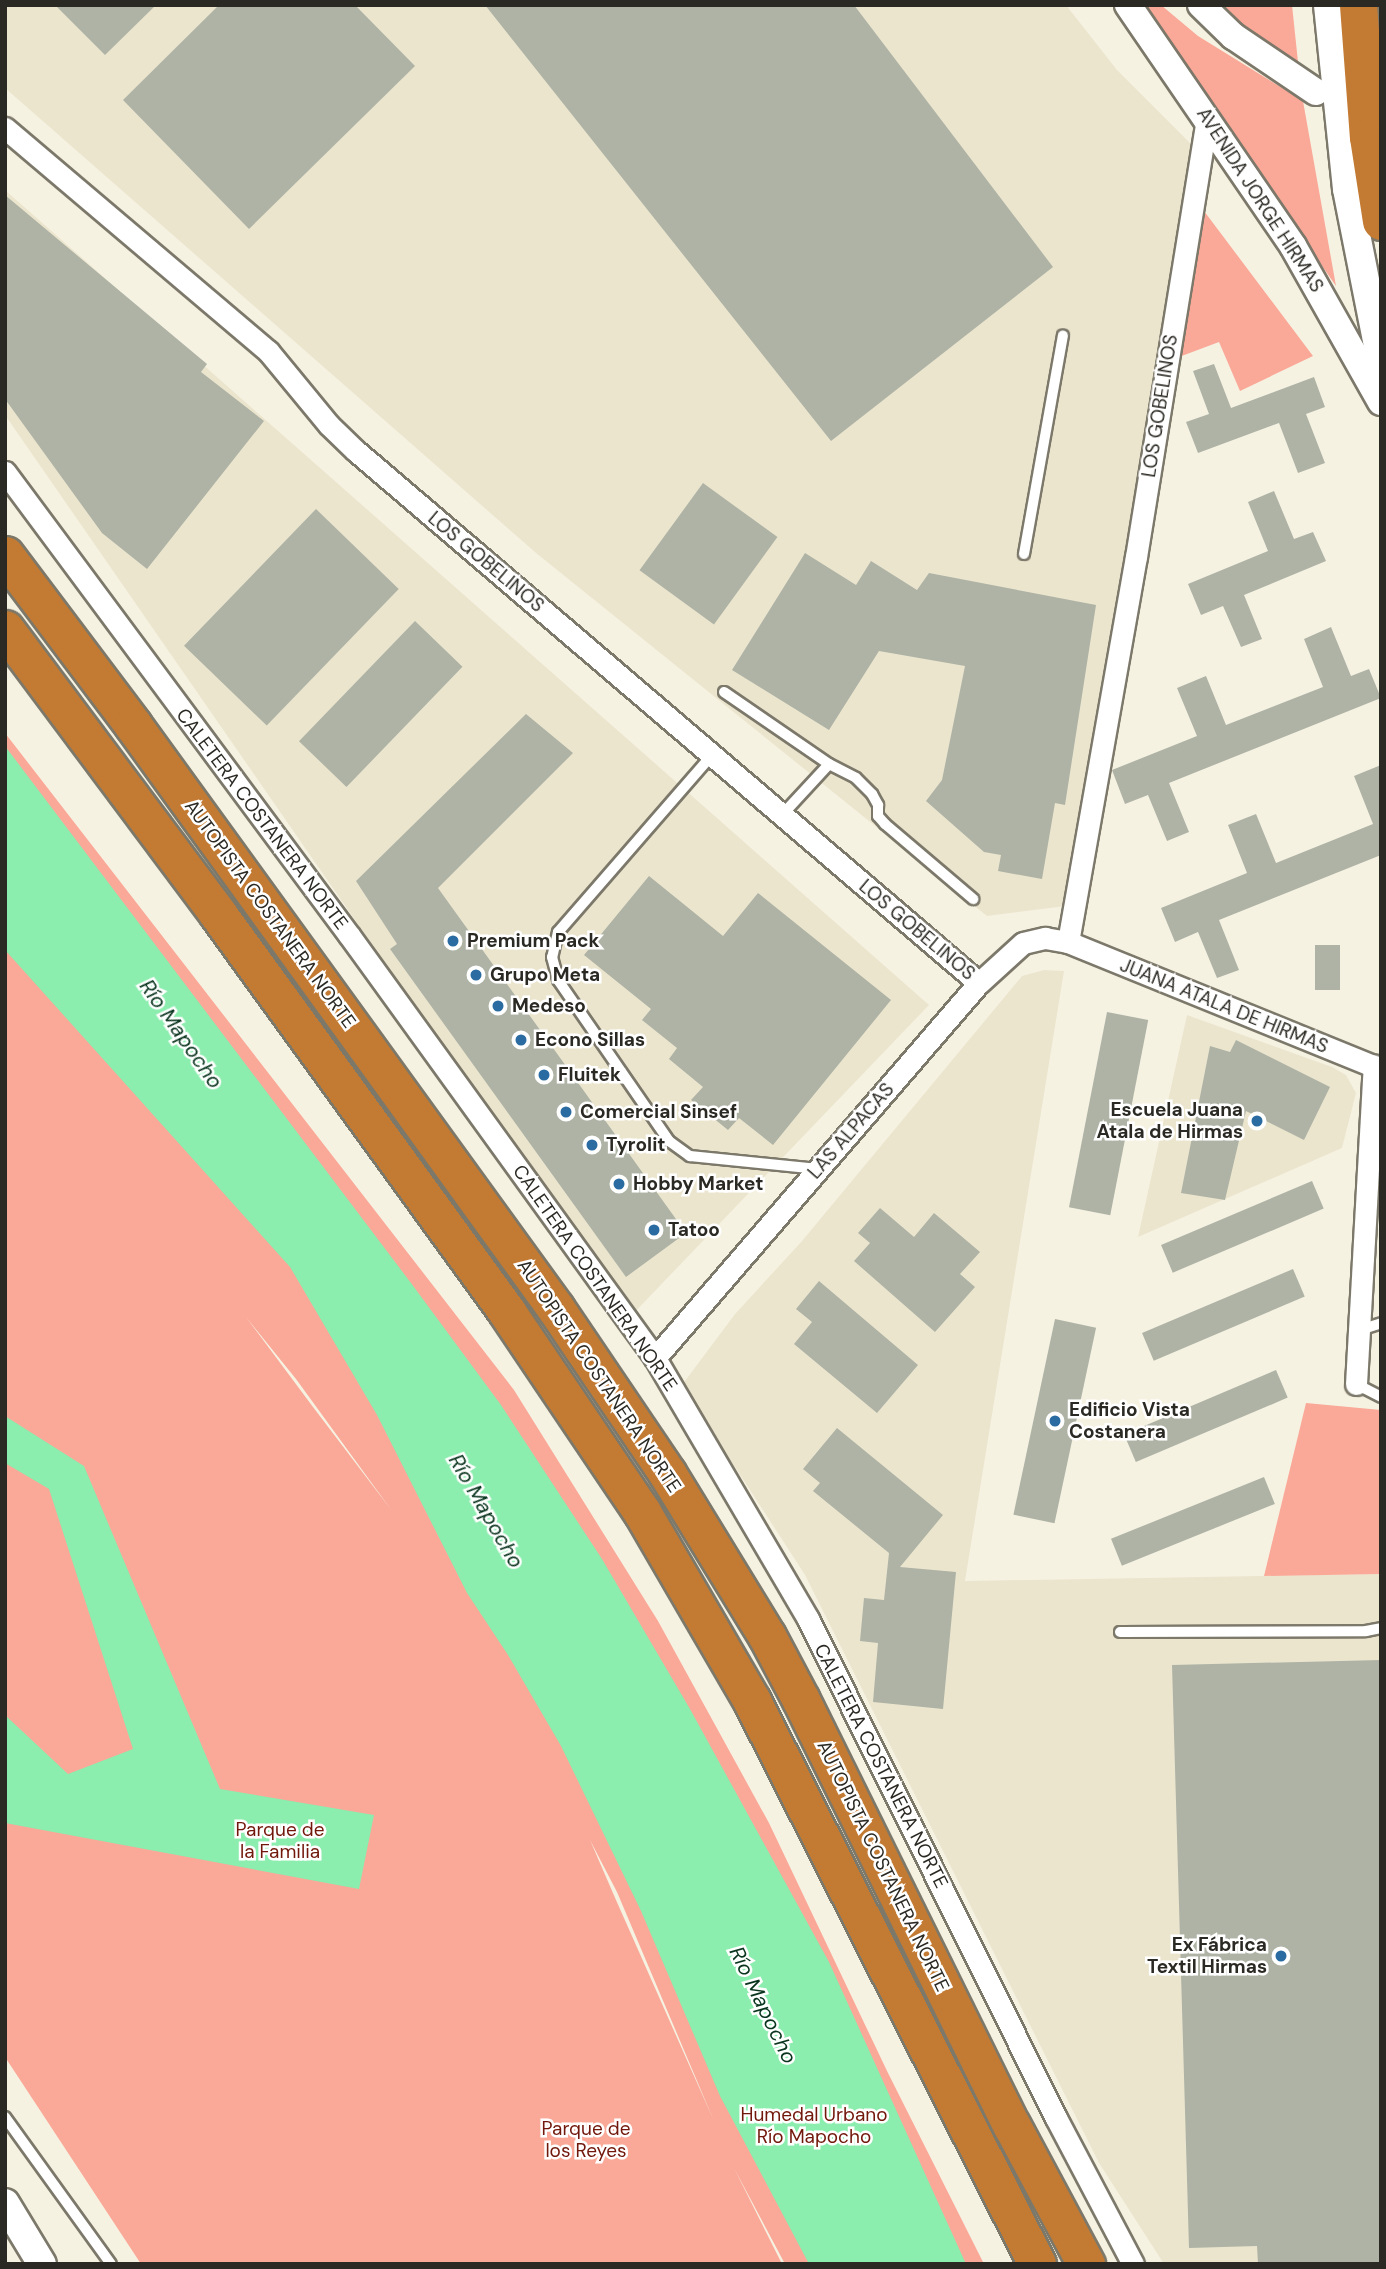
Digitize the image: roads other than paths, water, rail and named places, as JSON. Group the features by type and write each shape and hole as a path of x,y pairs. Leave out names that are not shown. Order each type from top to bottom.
{"highway":[{"path":"1358,5 1368,137 1381,221"},
{"name":"AUTOPISTA COSTANERA NORTE","path":"5,555 133,724 556,1309 667,1473 767,1636 802,1700 1012,2126 1086,2264"},
{"name":"AUTOPISTA COSTANERA NORTE","path":"5,629 218,914 523,1334 642,1512 752,1701 1037,2264"}],"main road":[{"path":"1328,5 1348,189 1381,360"},
{"path":"5,2203 42,2264"}],"street":[{"name":"AVENIDA JORGE HIRMAS","path":"1128,5 1293,246 1381,402"},
{"path":"1201,5 1233,36 1316,92"},
{"name":"LOS GOBELINOS","path":"1068,942 1136,557 1207,118"},
{"name":"LOS GOBELINOS","path":"5,128 268,351 329,425 356,451 979,983"},
{"name":"CALETERA COSTANERA NORTE","path":"5,472 349,935 655,1358 808,1619 1056,2118 1133,2264"},
{"name":"LAS ALPACAS","path":"655,1358 979,983 1023,943 1045,938 1068,942"},
{"name":"JUANA ATALA DE HIRMAS","path":"1068,942 1377,1068"},
{"path":"1356,1384 1377,1068"}],"lane":[{"path":"1024,554 1063,335"},
{"path":"724,692 829,764 856,778 872,794 878,816 885,824 974,899"},
{"path":"712,755 558,932 552,957 558,980 669,1141 690,1156 818,1169"},
{"path":"782,815 829,764"},
{"path":"1360,1330 1381,1323"},
{"path":"1356,1384 1381,1397"},
{"path":"1120,1632 1366,1631 1381,1628"},
{"path":"5,2117 111,2264"}],"water":[{"name":"Humedal Urbano Río Mapocho","path":"5,746 501,1405 602,1559 690,1709 829,1962 966,2264 809,2264 720,2096 641,1911 561,1746 508,1655 467,1593 377,1415 290,1267 5,950"},
{"path":"5,1416 84,1466 220,1789 374,1815 359,1889 5,1823 5,1715 68,1774 133,1749 49,1489 5,1463"}],"place":[{"name":"Premium Pack","path":"453,941"},
{"name":"Grupo Meta","path":"476,975"},
{"name":"Medeso","path":"498,1006"},
{"name":"Econo Sillas","path":"521,1040"},
{"name":"Fluitek","path":"544,1075"},
{"name":"Comercial Sinsef","path":"566,1112"},
{"name":"Escuela Juana Atala de Hirmas","path":"1257,1121"},
{"name":"Tyrolit","path":"592,1145"},
{"name":"Hobby Market","path":"619,1184"},
{"name":"Tatoo","path":"654,1230"},
{"name":"Edificio Vista Costanera","path":"1055,1421"},
{"name":"Ex Fábrica Textil Hirmas","path":"1281,1956"}],"water label":[{"name":"Río Mapocho","path":"181,1034"},
{"name":"Río Mapocho","path":"486,1511"},
{"name":"Río Mapocho","path":"763,2005"}],"park label":[{"name":"Parque de la Familia","path":"280,1841"},
{"name":"Parque de los Reyes","path":"586,2140"}]}
